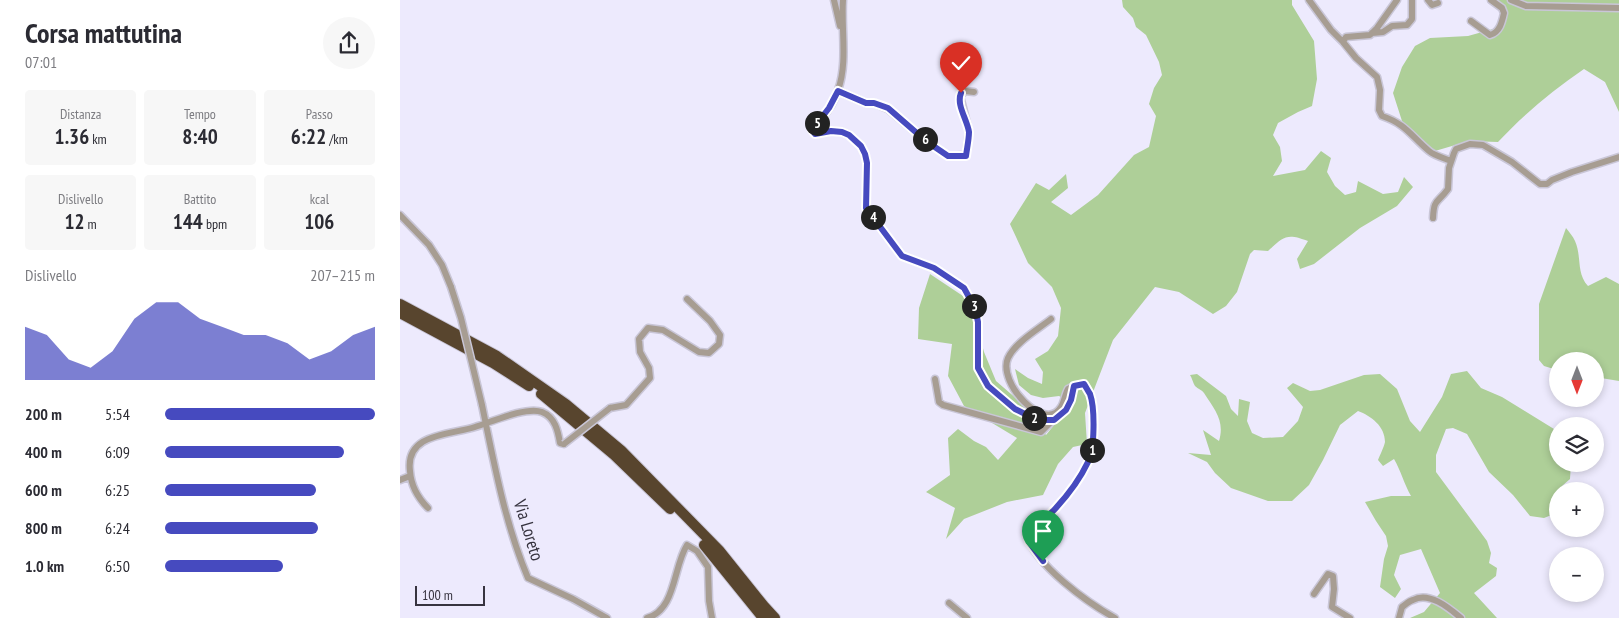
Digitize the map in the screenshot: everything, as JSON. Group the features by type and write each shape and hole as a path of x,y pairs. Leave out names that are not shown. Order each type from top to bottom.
{"highway":[{"path":"400,304 470,340 614,455 711,551 763,618"},
{"path":"400,313 495,360 566,404 621,450 719,550 775,618"}],"street":[{"path":"834,0 842,34"},
{"path":"843,0 842,34 844,54 838,91 823,117 812,130 815,134 831,131 842,132 849,135 861,146 867,163 866,208 902,256 934,268 964,288 975,308 978,322 978,368 988,386 1015,409 1037,420 1054,420"},
{"path":"1309,0 1331,30 1356,58 1377,77 1380,90 1379,110 1382,116 1396,121 1431,152 1451,161"},
{"path":"1343,42 1346,37 1370,35 1378,28 1397,0"},
{"path":"1372,33 1383,32 1392,26 1407,25 1412,19 1412,0"},
{"path":"1428,0 1432,5 1438,4"},
{"path":"1471,21 1490,35 1495,34 1501,26 1504,13 1502,8 1491,0"},
{"path":"1511,0 1526,6 1619,8"},
{"path":"838,91 866,103 874,103 888,108 926,141 948,156 966,156 969,131 960,96 965,91 974,92"},
{"path":"1433,218 1432,208 1448,189 1451,161 1456,149 1460,147 1470,144 1483,145 1512,162 1540,184 1547,184 1572,172 1619,157"},
{"name":"Via Loreto","path":"400,215 430,245 442,265 451,287 461,318 507,512 521,561 528,578 573,599 607,618"},
{"path":"428,508 417,495 410,476 409,460 411,453 420,444 435,435 467,430 526,411 537,410 548,415 554,422 560,443 564,444 610,408 626,404 650,378 649,368 640,352 639,339 648,328 663,330 699,352 709,353 719,344 720,335 687,299"},
{"path":"1051,319 1025,339 1011,354 1006,368 1007,379 1028,406 1036,412 1046,415 1055,413 1062,407 1068,389 1071,386 1084,384 1090,394 1092,408 1092,447 1089,461 1056,508 1046,518 1031,528 1027,535 1033,549 1054,573 1104,612 1115,618"},
{"path":"935,379 939,402 942,405 1041,432 1066,410 1071,400 1074,386"},
{"path":"400,480 410,476"},
{"path":"647,618 663,610 678,571 682,554 687,545 697,551 708,567 709,601 712,618"},
{"path":"1314,594 1328,574 1333,576 1332,607 1350,618"},
{"path":"1399,618 1402,607 1414,598 1422,598 1431,599 1448,607 1461,618"},
{"path":"949,603 967,618"}],"green space":[{"path":"1122,0 1292,0 1292,5 1314,41 1317,79 1312,106 1278,123 1273,135 1280,147 1282,161 1273,176 1305,170 1321,151 1331,158 1327,172 1335,186 1345,195 1356,192 1358,181 1383,194 1398,192 1404,177 1413,187 1397,206 1360,228 1314,264 1300,269 1297,259 1308,241 1295,237 1282,239 1268,251 1254,250 1250,254 1237,292 1226,306 1213,314 1179,292 1155,287 1113,340 1085,413 1087,444 1073,447 1058,464 1043,495 1007,502 964,519 946,539 955,508 926,492 950,475 948,438 958,429 986,447 998,460 1017,438 964,406 948,376 952,344 918,339 919,308 930,274 963,296 973,311 984,352 996,381 1026,407 1046,435 1072,403 1059,396 1043,398 1031,395 1019,385 1015,369 1028,378 1042,384 1043,372 1035,359 1048,351 1058,336 1061,308 1052,287 1028,263 1010,224 1036,183 1049,190 1066,174 1068,188 1051,202 1071,215 1098,195 1134,155 1149,147 1156,116 1149,104 1154,88 1162,75 1159,62 1146,35 1136,27 1133,18 1123,7"},
{"path":"1495,0 1619,0 1619,112 1605,82 1584,69 1539,103 1498,142 1469,141 1435,151 1402,121 1393,93 1402,67 1415,46 1430,38 1468,36 1493,29 1505,18"},
{"path":"1566,228 1575,241 1580,270 1588,286 1606,277 1619,284 1619,381 1604,378 1604,352 1549,352 1549,368 1544,366 1539,360 1539,304"},
{"path":"1467,371 1481,388 1502,397 1549,426 1549,472 1570,472 1570,479 1567,482 1549,482 1549,516 1544,518 1530,516 1513,495 1489,472 1467,434 1453,428 1446,429 1436,455 1436,472 1487,541 1491,553 1489,563 1497,568 1496,576 1474,593 1497,618 1410,618 1424,612 1440,593 1421,549 1400,555 1394,575 1401,589 1395,598 1380,587 1388,546 1386,536 1365,502 1391,496 1411,496 1394,459 1383,466 1378,460 1385,442 1383,431 1376,422 1363,413 1358,411 1340,425 1309,485 1292,501 1268,501 1231,488 1215,473 1207,462 1188,453 1211,455 1203,430 1219,441 1221,434 1220,422 1215,410 1203,392 1195,386 1190,375 1197,374 1226,396 1231,409 1238,416 1239,399 1250,402 1247,421 1252,433 1263,438 1283,437 1298,421 1303,407 1287,388 1293,383 1310,391 1320,390 1364,375 1380,374 1397,389 1410,421 1420,432 1442,397 1451,374"}],"route":[{"path":"961,93 960,102 969,131 966,156 948,156 926,141 888,108 874,103 866,103 838,91 823,117 812,130 815,134 831,131 842,132 849,135 861,146 867,163 866,208 902,256 934,268 964,288 975,308 978,322 978,368 988,386 1015,409 1037,420 1054,420 1066,410 1071,400 1074,386 1084,384 1090,394 1092,447 1089,461 1056,508 1046,518 1031,528 1027,535 1033,549 1043,561"}]}
